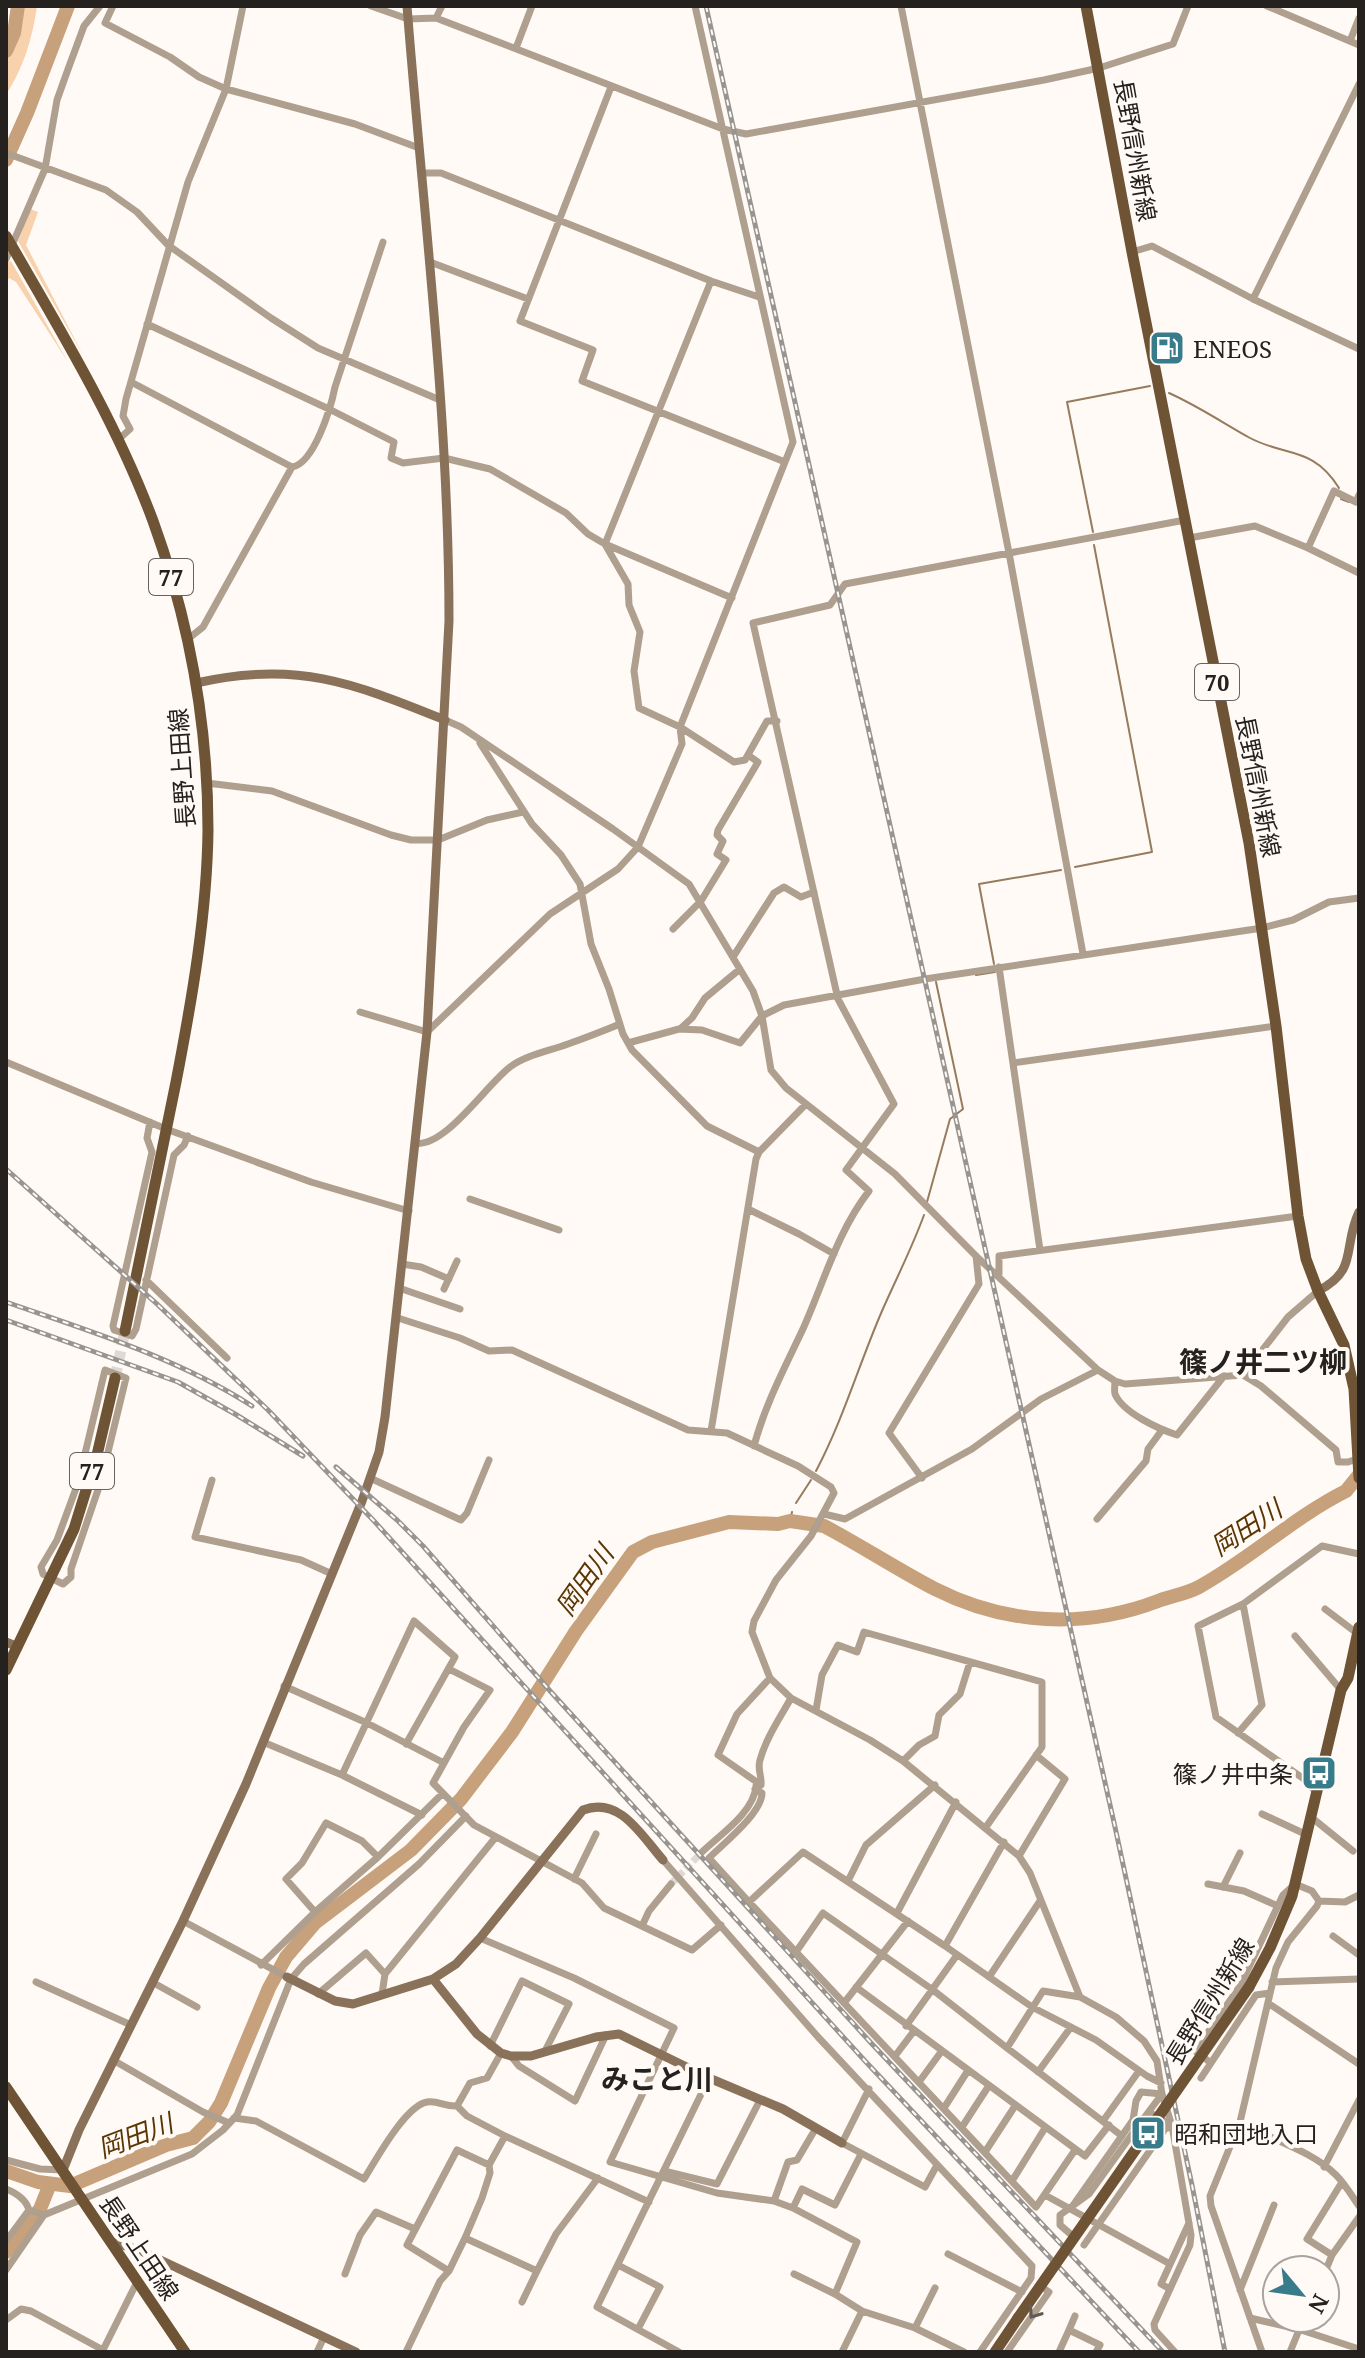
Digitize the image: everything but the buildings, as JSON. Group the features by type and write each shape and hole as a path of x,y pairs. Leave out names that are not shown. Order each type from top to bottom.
{"main road":[{"name":"長野信州新線","path":"1086,6 1249,843 1306,1259 1344,1345 1356,1388 1359,1478"},
{"name":"長野上田線","path":"9,242 84,374 118,440 153,521 188,639 207,783 207,863 198,953 125,1331"},
{"name":"77","path":"6,1670 12,1644 52,1579 74,1529 91,1477 115,1378"},
{"name":"長野信州新線","path":"995,2352 1079,2241 1249,1987 1276,1935 1295,1884 1341,1690 1357,1652 1358,1630"},
{"name":"長野上田線","path":"6,2087 185,2352"}],"street":[{"path":"6,259 9,242 22,219 42,167 57,100 84,26 100,6"},
{"path":"113,6 105,23 170,57 199,77 226,89 355,124 419,148"},
{"path":"118,440 130,429 123,411 188,182 226,89 243,6"},
{"path":"371,6 408,19 436,18 723,129 746,134 1099,68 1173,44 1188,6"},
{"path":"6,2160 40,2169 63,2170 113,2060 227,1828 379,1452 398,1318 427,1032 445,720 449,557 424,173 419,148 407,6"},
{"path":"436,18 442,6"},
{"path":"516,48 532,6"},
{"path":"427,1032 550,914 618,869 638,847 682,744 680,727 793,442 695,6"},
{"path":"901,6 1009,553 1083,954"},
{"path":"1267,6 1359,45"},
{"path":"1350,41 1359,18"},
{"path":"1253,299 1359,84"},
{"path":"611,87 520,321 593,350 582,381 785,462"},
{"path":"6,153 106,190 126,202 168,245 318,348 440,400"},
{"path":"424,173 441,173 711,281 759,297"},
{"path":"131,382 297,467 304,461 331,410 383,242"},
{"path":"1132,252 1152,246 1253,299 1359,349"},
{"path":"430,262 528,299"},
{"path":"605,544 711,281"},
{"path":"147,324 394,442 391,458 403,463 444,458 490,469 566,513 588,534 605,544 732,598"},
{"path":"188,639 203,627 292,467"},
{"path":"1308,548 1334,491 1356,502 1359,495"},
{"path":"754,1446 766,1405 834,1254 856,1209 869,1191 846,1170 894,1104 837,995 753,623 830,605 845,584 1185,520"},
{"path":"1189,538 1255,526 1359,573"},
{"path":"605,544 628,584 629,605 640,632 634,671 639,708 680,727 734,762 745,760 767,721 777,721"},
{"path":"196,683 260,673 307,674 356,685 445,720 477,737 679,876 701,901 753,991 762,1016 771,1070 786,1088 865,1147 895,1174 976,1256 999,1274 1098,1370 1125,1384 1243,1375 1261,1386 1336,1450 1338,1462 1357,1460"},
{"path":"477,737 523,812 574,872 580,884 591,944 632,1050 707,1126 759,1152"},
{"path":"673,929 701,901 726,860 717,854 723,841 717,835 718,830 758,762 748,755"},
{"path":"207,783 272,791 411,840 438,840 487,820 523,812"},
{"path":"733,957 774,893 784,887 801,897 814,892"},
{"path":"628,1043 679,1029 702,1030 740,1043 762,1016 784,1005 999,967 1262,928 1293,920 1329,902 1359,898"},
{"path":"999,967 1040,1250"},
{"path":"679,1029 692,1018 705,998 740,969"},
{"path":"360,1012 427,1032"},
{"path":"415,1143 423,1144 435,1139 510,1067 525,1058 620,1024"},
{"path":"1013,1063 1276,1026"},
{"path":"6,1062 166,1129 311,1182 409,1211"},
{"path":"711,1431 759,1152 806,1104"},
{"path":"150,1122 147,1138 152,1152 114,1330 134,1335 174,1155 188,1136"},
{"path":"470,1199 559,1230"},
{"path":"748,1209 834,1254"},
{"path":"1243,1375 1288,1317 1331,1284 1345,1269 1348,1244 1359,1212"},
{"path":"999,1274 999,1256 1298,1216"},
{"path":"922,1478 889,1433 979,1284 976,1256"},
{"path":"444,1289 457,1261"},
{"path":"402,1264 421,1267 449,1279"},
{"path":"146,1280 227,1358"},
{"path":"399,1288 460,1309"},
{"path":"398,1318 489,1351 512,1350 688,1430 727,1433 798,1466 831,1487 834,1493 824,1514 811,1536 776,1580 754,1621 752,1632 770,1678 791,1698 903,1761 1019,1856 1030,1873 1080,1997"},
{"path":"105,1370 126,1378 109,1452 70,1579 63,1584 52,1579 43,1574 41,1567 60,1532 78,1483 105,1370"},
{"path":"824,1514 845,1519 922,1478 1001,1430 1041,1399 1098,1370"},
{"path":"1115,1381 1115,1394 1129,1411 1177,1435 1224,1376"},
{"path":"1097,1519 1146,1461 1148,1449 1162,1430"},
{"path":"370,1478 461,1520 467,1513 489,1460"},
{"path":"212,1480 195,1537 301,1560 332,1574"},
{"path":"1315,1791 1304,1779 1216,1717 1198,1626 1243,1604 1322,1546 1359,1554"},
{"path":"1238,1733 1262,1705 1243,1604"},
{"path":"1325,1609 1358,1630"},
{"path":"342,1775 414,1621 455,1657 406,1744"},
{"path":"816,1710 822,1675 838,1645 857,1652 864,1632 1042,1682 1042,1747 986,1827"},
{"path":"1295,1636 1341,1690"},
{"path":"903,1761 919,1745 935,1736 939,1715 960,1694 970,1662"},
{"path":"449,1669 490,1690 464,1727 433,1783 474,1825 582,1883 604,1908 692,1950 721,1925"},
{"path":"770,1678 737,1714 718,1755 761,1785 758,1765 768,1739 791,1698"},
{"path":"284,1686 367,1723 444,1763"},
{"path":"263,1742 342,1775 422,1815"},
{"path":"1019,1856 1065,1779 1036,1755"},
{"path":"700,1854 744,1812 755,1795 756,1779"},
{"path":"848,1881 866,1845 935,1785"},
{"path":"755,1789 762,1793 762,1799 754,1813 709,1858 1036,2207 1075,2150"},
{"path":"265,1966 315,1912 444,1795"},
{"path":"897,1913 956,1802"},
{"path":"183,1921 318,1994 353,2004 433,1979 456,1964 583,1810 598,1805 609,1807 627,1818 818,2037 1030,2263 1033,2271 1031,2278 980,2352"},
{"path":"1262,1814 1305,1834"},
{"path":"6,2241 36,2212 82,2199 192,2154 232,2121 289,1978 419,1864 465,1815"},
{"path":"1309,1816 1353,1851"},
{"path":"315,1912 286,1879 302,1863 326,1823 362,1841 378,1857"},
{"path":"574,1879 596,1834"},
{"path":"382,1994 385,1974 495,1838"},
{"path":"945,1946 1004,1842"},
{"path":"749,1902 803,1852 1032,2007 1096,2040 1161,2083"},
{"path":"1223,1887 1240,1853"},
{"path":"642,1926 649,1911 671,1884"},
{"path":"1208,1884 1252,1893 1278,1906"},
{"path":"1211,2063 1195,2051 1240,1986 1287,1889 1295,1884 1312,1891 1319,1901"},
{"path":"1319,1901 1345,1902 1359,1895"},
{"path":"989,1977 1040,1901"},
{"path":"1262,2352 1210,2196 1240,2122 1272,1982 1288,1942 1319,1901"},
{"path":"796,1952 823,1913 933,1990 1122,2136"},
{"path":"844,2003 908,1921"},
{"path":"1333,1936 1359,1955"},
{"path":"480,1938 574,1978 674,2028 610,2162 717,2184 760,2100"},
{"path":"318,1994 366,1953 385,1974"},
{"path":"895,2056 957,1955"},
{"path":"433,1979 461,2016 490,2046 575,2101 606,2035"},
{"path":"1272,1982 1359,1979"},
{"path":"490,2046 522,1981 569,2004 545,2051"},
{"path":"36,1982 131,2025"},
{"path":"152,1982 197,2007"},
{"path":"856,1987 967,2072 1085,2156 1139,2071"},
{"path":"1007,2048 1043,1991 1080,1997 1116,2017 1144,2041 1157,2061 1190,2221 1190,2245 1154,2324 1155,2330 1175,2352"},
{"path":"1201,2078 1256,1995 1270,1993"},
{"path":"1268,2003 1359,2064"},
{"path":"1038,2072 1071,2027"},
{"path":"506,2054 531,2056 619,2034 709,2078 783,2109 925,2187 937,2165"},
{"path":"919,2082 941,2052"},
{"path":"457,2106 470,2083 487,2078 506,2054"},
{"path":"113,2060 203,2112 232,2121 256,2121 364,2179 407,2116 422,2103 435,2101 448,2107 457,2106"},
{"path":"944,2108 967,2072"},
{"path":"679,2352 597,2307 709,2078"},
{"path":"962,2127 988,2087"},
{"path":"842,2143 869,2089"},
{"path":"1070,2209 1133,2120 1141,2092 1162,2094"},
{"path":"1162,2094 1089,2194 1060,2215 1060,2225 1079,2241 1098,2225 1165,2129 1172,2126"},
{"path":"1324,2167 1359,2100"},
{"path":"457,2106 467,2116 505,2136 649,2202"},
{"path":"985,2152 1015,2106"},
{"path":"1149,2112 1172,2126"},
{"path":"1240,2122 1265,2137 1304,2153 1335,2174 1359,2206"},
{"path":"774,2201 788,2162 797,2160 816,2128"},
{"path":"1012,2181 1045,2128"},
{"path":"406,2352 440,2281 449,2271 465,2238 482,2198 490,2173 489,2165 505,2136"},
{"path":"449,2271 407,2245 457,2150 489,2165"},
{"path":"793,2208 802,2189 835,2205 861,2154"},
{"path":"662,2174 731,2196 774,2201 857,2242 835,2294"},
{"path":"522,2302 556,2234 598,2178"},
{"path":"1330,2254 1307,2239 1342,2182"},
{"path":"6,2189 20,2196 36,2212"},
{"path":"1045,2195 1170,2264"},
{"path":"1240,2290 1274,2205"},
{"path":"6,2270 36,2212"},
{"path":"345,2274 360,2235 376,2212 415,2229"},
{"path":"1333,2254 1359,2217"},
{"path":"1170,2289 1161,2284 1190,2221"},
{"path":"465,2238 537,2271"},
{"path":"112,2242 139,2250 356,2352"},
{"path":"948,2254 1022,2292"},
{"path":"618,2265 660,2287 638,2329"},
{"path":"794,2274 862,2311 915,2328 964,2352"},
{"path":"1007,2352 1049,2292 1031,2278"},
{"path":"6,2320 21,2309 31,2311 93,2349 103,2350 137,2282"},
{"path":"915,2328 935,2288"},
{"path":"842,2352 862,2311"},
{"path":"1059,2352 1075,2316"},
{"path":"1250,2318 1261,2321"},
{"path":"1069,2330 1100,2345 1096,2352"},
{"path":"1313,2334 1359,2349"},
{"path":"317,2352 324,2337"}],"shaded area":[{"path":"23,6 37,6 35,18 22,63 6,95 6,57 17,40"},
{"path":"30,209 38,212 26,245 83,355 18,241"},
{"path":"11,261 68,362 16,282 9,278 6,285 6,263"}],"waterway":[{"path":"6,51 14,33 18,6"},
{"path":"6,160 68,6"},
{"path":"1093,532 1067,402 1150,386"},
{"path":"1169,393 1250,438 1309,459 1319,465 1339,488"},
{"path":"1341,499 1349,502"},
{"path":"1075,867 1152,852 1094,545"},
{"path":"994,964 979,884 1061,870"},
{"path":"976,975 995,972"},
{"path":"927,1202 950,1119 963,1109 936,982"},
{"path":"816,1471 924,1215"},
{"name":"岡田川","path":"6,2171 38,2182 70,2186 166,2145 193,2138 209,2122 221,2103 269,1988 286,1957 315,1923 411,1850 461,1799 512,1732 576,1631 633,1552 652,1542 729,1522 778,1524 790,1521 824,1526 921,1582 962,1601 1018,1616 1074,1619 1130,1610 1199,1587 1346,1491 1359,1475"},
{"path":"796,1503 811,1480"},
{"path":"790,1521 792,1512"},
{"name":"岡田川","path":"6,2252 40,2209 50,2184"}],"tunnel":[{"path":"115,1378 125,1331"},
{"path":"671,1884 700,1854"}],"railway":[{"path":"706,6 1115,1827 1225,2352"},
{"path":"6,1169 157,1304 268,1410 374,1521 866,2062 1139,2352"},
{"path":"6,1302 164,1360 252,1406"},
{"path":"6,1320 178,1382 303,1456"},
{"path":"336,1467 423,1546 551,1692 872,2044 1163,2352"}],"place":[{"name":"ENEOS","path":"1167,348"},
{"name":"篠ノ井中条","path":"1319,1773"},
{"name":"昭和団地入口","path":"1148,2133"}],"district":[{"name":"篠ノ井二ツ柳","path":"1263,1361"},
{"name":"みこと川","path":"657,2078"}]}
